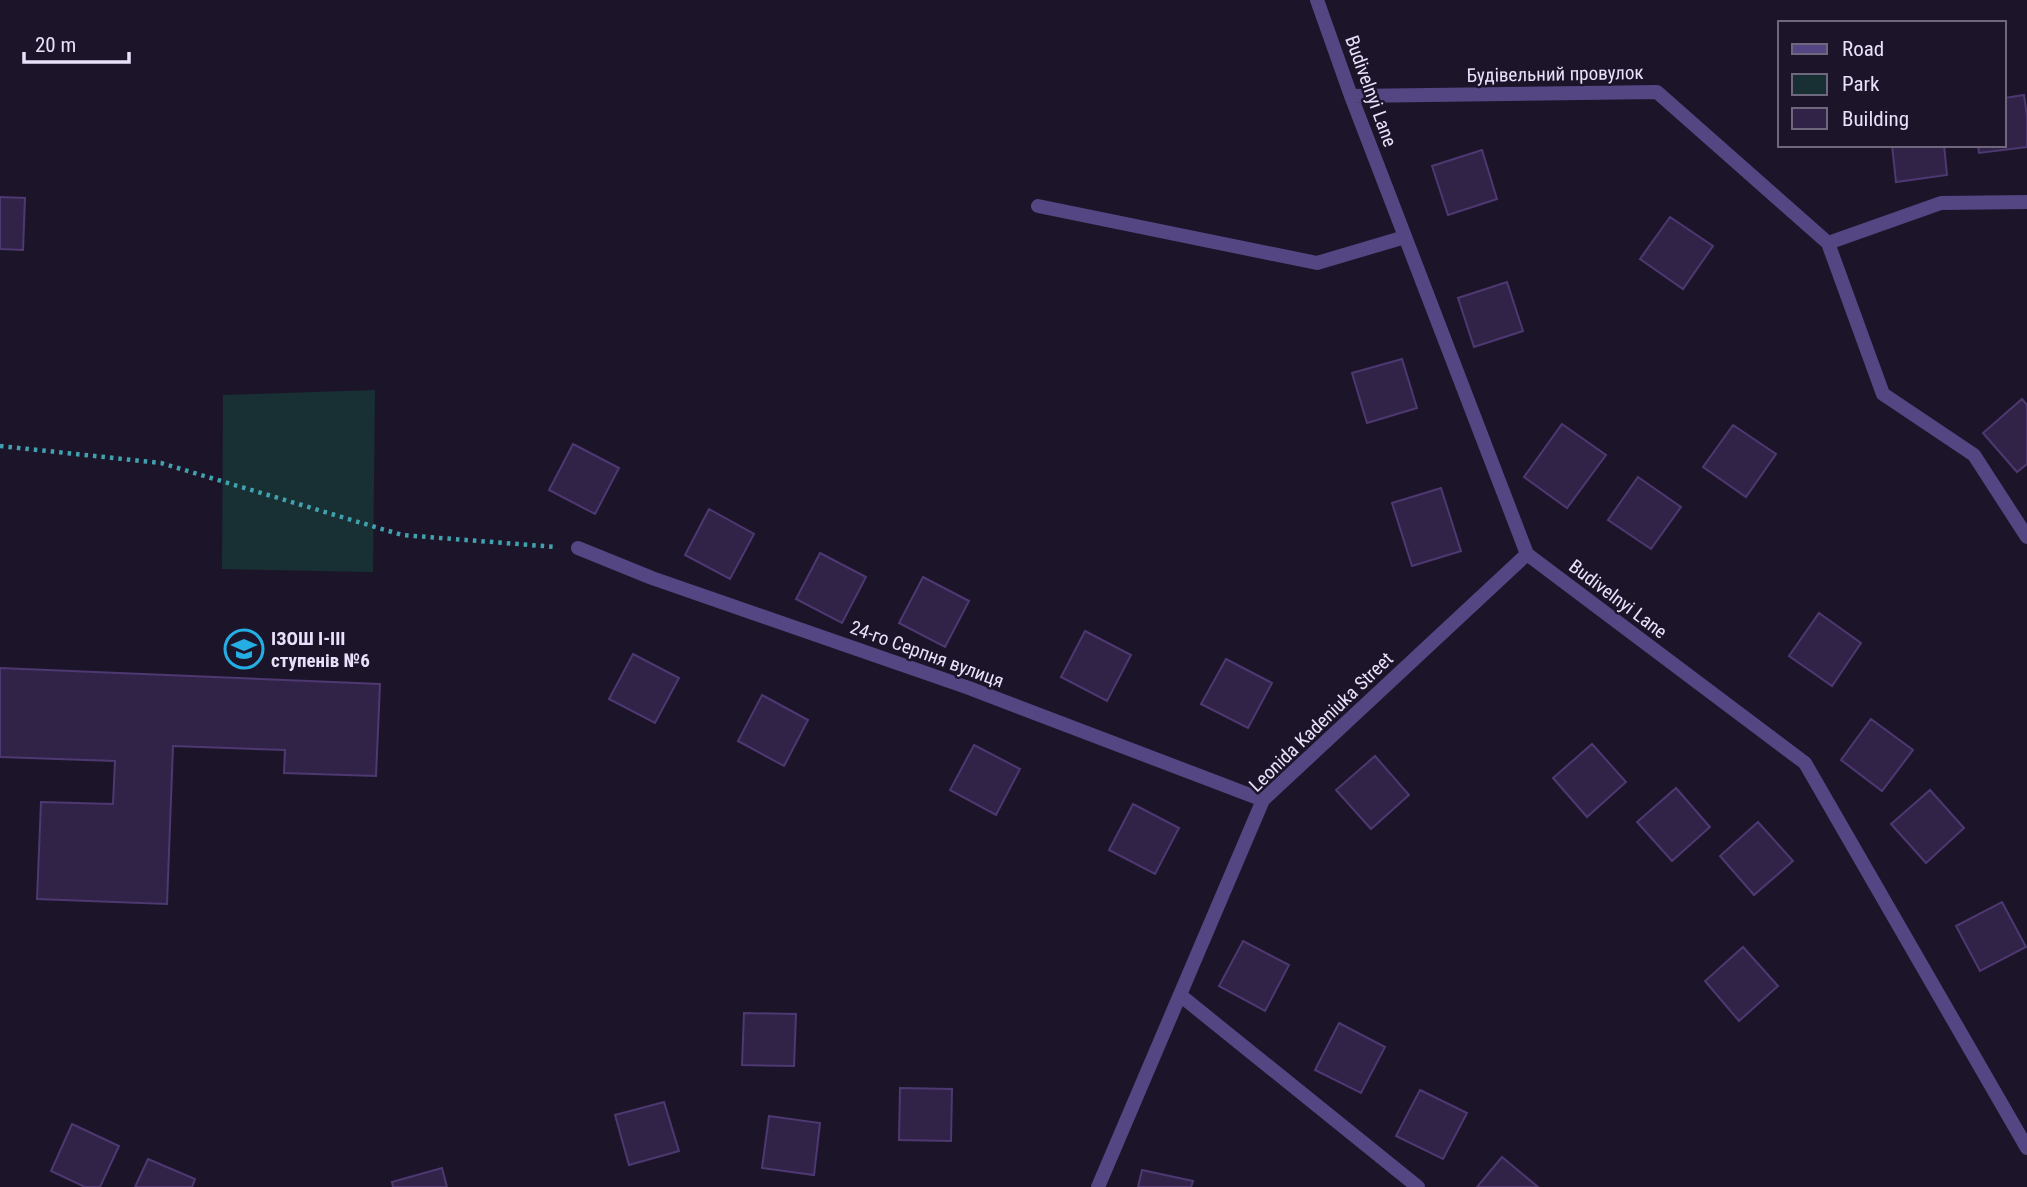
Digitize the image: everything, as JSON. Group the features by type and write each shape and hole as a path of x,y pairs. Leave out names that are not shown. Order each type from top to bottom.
{"street":[{"name":"Budivelnyi Lane","path":"1317,0 1351,96 1527,554 1805,763 2027,1148"},
{"name":"Будівельний провулок","path":"1351,96 1657,92 1828,243"},
{"path":"2027,202 1941,203 1828,243 1882,394 1974,455 2027,537"},
{"path":"1038,206 1317,263 1405,237"},
{"name":"24-го Серпня вулиця","path":"578,548 665,583 969,688 1263,800"},
{"name":"Leonida Kadeniuka Street","path":"1098,1187 1263,800 1527,554"},
{"path":"1180,995 1418,1187"}],"path":[{"path":"0,446 161,463 402,535 578,548"}],"green space":[{"path":"375,390 373,572 222,569 223,395"}],"building":[{"path":"2024,95 2027,147 1979,153 1978,147 2006,147 2006,98"},
{"path":"1892,147 1944,147 1947,175 1896,182"},
{"path":"1482,150 1497,199 1448,215 1432,166"},
{"path":"0,197 25,198 23,250 0,249"},
{"path":"1670,217 1713,246 1683,289 1640,259"},
{"path":"1507,282 1523,331 1474,347 1458,298"},
{"path":"1402,359 1417,408 1367,423 1352,373"},
{"path":"2022,399 2027,405 2027,464 2017,472 1983,433"},
{"path":"1562,424 1606,455 1567,508 1524,477"},
{"path":"1733,425 1776,454 1746,497 1703,467"},
{"path":"573,444 619,468 595,514 549,490"},
{"path":"1638,477 1681,507 1651,549 1608,520"},
{"path":"1441,488 1461,551 1412,566 1392,503"},
{"path":"709,509 754,534 730,579 685,555"},
{"path":"820,553 866,577 842,623 796,599"},
{"path":"923,577 969,601 945,647 899,623"},
{"path":"1819,613 1861,643 1832,686 1789,656"},
{"path":"1085,631 1131,655 1107,701 1061,677"},
{"path":"633,654 679,678 655,723 609,699"},
{"path":"1226,659 1272,683 1248,728 1201,704"},
{"path":"0,668 380,684 376,776 284,773 285,750 173,746 167,904 37,899 41,802 113,804 115,761 0,757"},
{"path":"762,695 808,720 784,766 738,741"},
{"path":"1871,719 1913,750 1882,791 1841,760"},
{"path":"1592,744 1626,782 1587,817 1553,778"},
{"path":"974,745 1020,769 996,815 950,790"},
{"path":"1375,756 1409,795 1371,829 1336,790"},
{"path":"1676,788 1710,827 1672,861 1637,822"},
{"path":"1930,790 1964,828 1926,863 1891,824"},
{"path":"1133,804 1179,828 1155,874 1109,850"},
{"path":"1758,822 1793,861 1754,895 1720,856"},
{"path":"2002,902 2026,947 1980,971 1956,926"},
{"path":"1243,941 1289,965 1265,1011 1219,986"},
{"path":"1743,947 1778,986 1739,1021 1705,981"},
{"path":"744,1013 796,1014 794,1066 742,1065"},
{"path":"1339,1023 1385,1047 1361,1093 1315,1070"},
{"path":"900,1088 952,1089 951,1141 899,1140"},
{"path":"1420,1090 1467,1113 1443,1159 1396,1136"},
{"path":"664,1102 679,1151 629,1165 615,1115"},
{"path":"769,1116 820,1123 814,1175 762,1168"},
{"path":"72,1124 119,1146 100,1187 85,1187 51,1171"},
{"path":"1502,1157 1538,1187 1477,1187"},
{"path":"148,1159 195,1179 192,1187 135,1187"},
{"path":"442,1168 447,1187 393,1187 392,1182"},
{"path":"1142,1170 1193,1181 1191,1187 1138,1187"}],"place":[{"name":"ІЗОШ І-ІІІ ступенів №6","path":"244,649"}]}
